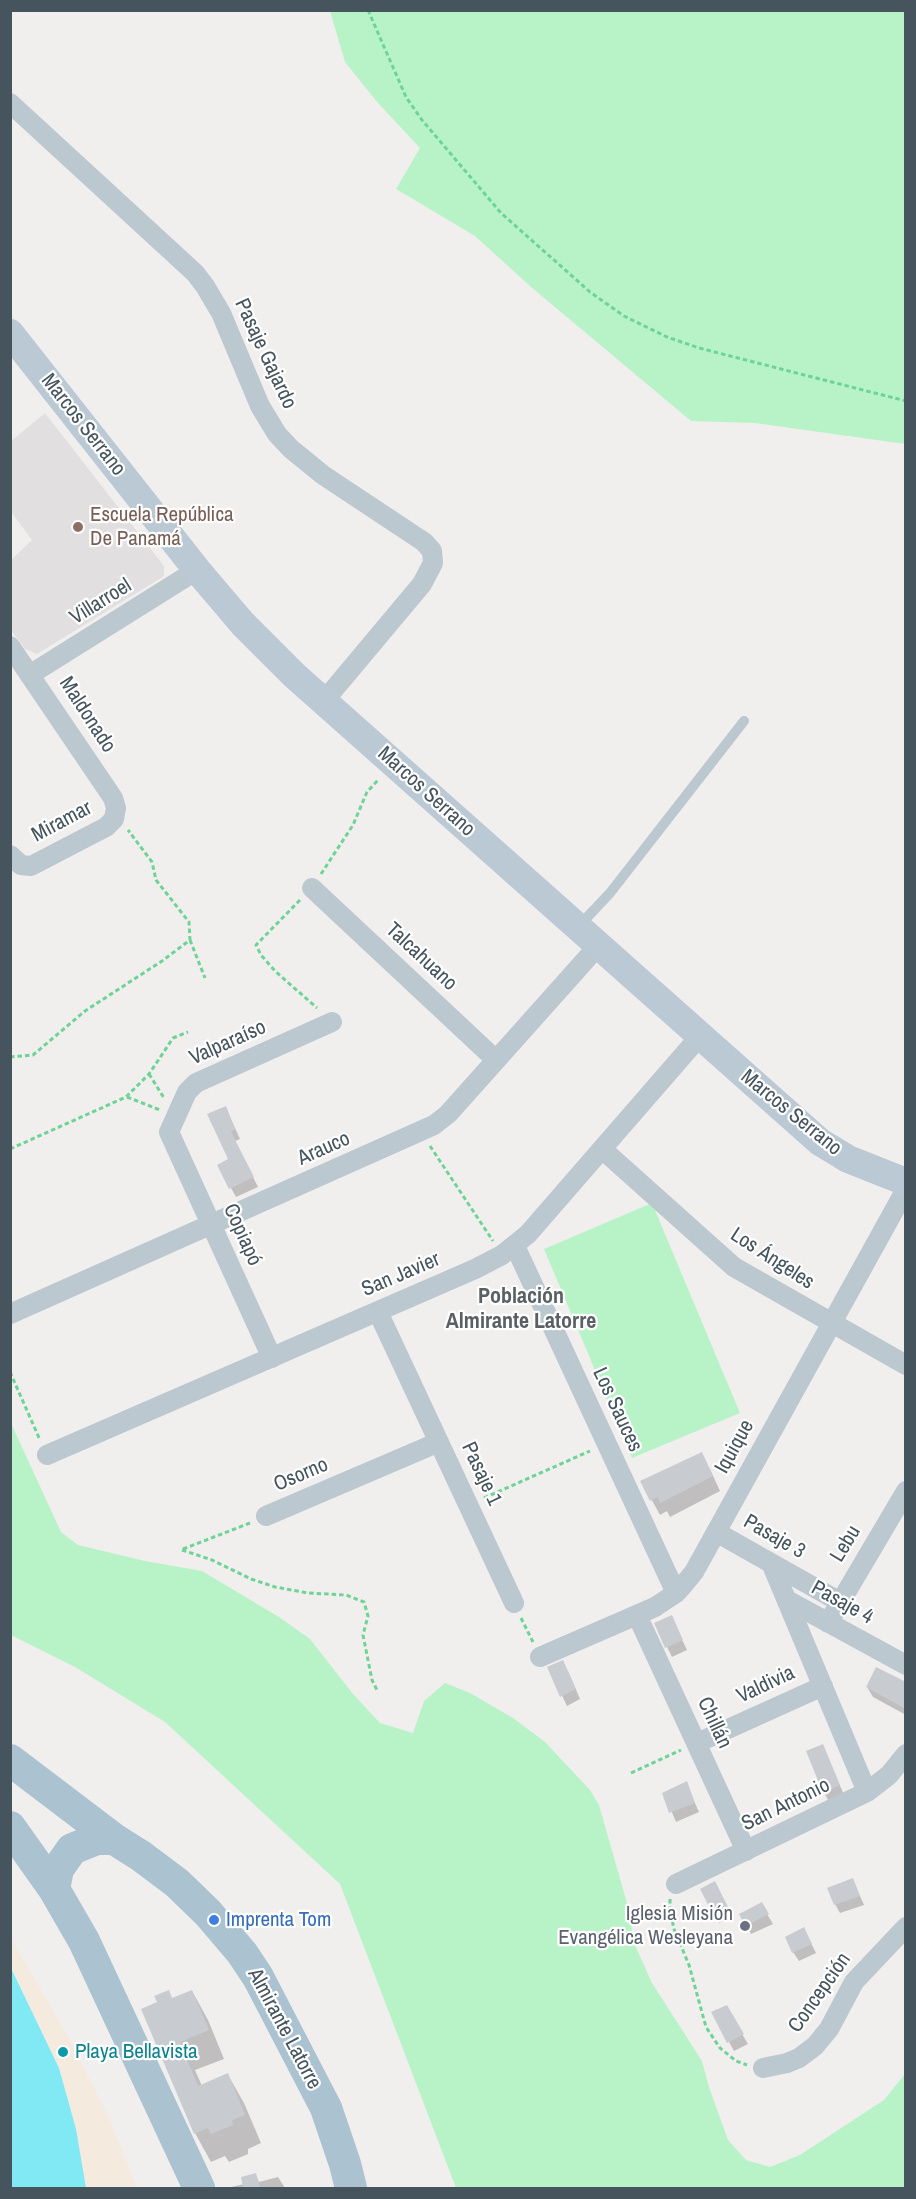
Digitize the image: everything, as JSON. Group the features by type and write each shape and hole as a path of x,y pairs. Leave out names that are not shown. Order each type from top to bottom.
{"main road":[{"name":"Almirante Latorre","path":"10,1760 114,1839 159,1868 193,1897 242,1953 258,1977 326,2108 351,2188"},
{"path":"11,1828 34,1839 45,1840 55,1837 66,1829 69,1819 65,1802"},
{"path":"11,1828 54,1889 84,1941 199,2188"},
{"path":"54,1889 58,1869 72,1849 97,1839 114,1839"}],"street":[{"name":"Pasaje Gajardo","path":"10,103 195,273 221,313 260,406 277,434 291,449 322,475 424,542 432,551 433,563 422,584 324,701"},
{"name":"Marcos Serrano","path":"10,333 197,570 268,650 820,1142 848,1159 906,1182"},
{"name":"Villarroel","path":"31,674 197,570"},
{"name":"Maldonado","path":"10,646 113,798 116,814"},
{"name":"Miramar","path":"18,861 31,866 106,827 116,814"},
{"name":"Talcahuano","path":"312,888 496,1060"},
{"name":"Arauco","path":"10,1314 421,1132 448,1114 496,1060 588,937"},
{"name":"Valparaíso","path":"173,1124 187,1092 196,1083 332,1022"},
{"name":"San Javier","path":"47,1455 378,1312 475,1269 508,1251 528,1234 700,1036"},
{"name":"Copiapó","path":"173,1124 212,1225 272,1358"},
{"name":"Los Ángeles","path":"602,1149 734,1267 906,1365"},
{"name":"Iquique","path":"540,1657 655,1607 676,1593 694,1572 906,1190"},
{"name":"Los Sauces","path":"508,1251 606,1444 676,1593"},
{"name":"Pasaje 1","path":"378,1312 514,1603"},
{"name":"Osorno","path":"266,1516 439,1442"},
{"name":"Lebu","path":"828,1623 906,1491"},
{"name":"Pasaje 3","path":"716,1532 840,1602"},
{"path":"771,1563 867,1792"},
{"name":"Pasaje 4","path":"787,1600 906,1665"},
{"name":"Chillán","path":"637,1615 746,1851"},
{"name":"Valdivia","path":"697,1743 822,1686"},
{"name":"San Antonio","path":"676,1884 867,1792 889,1775 906,1754"},
{"name":"Concepción","path":"763,2068 793,2060 815,2046 829,2029 848,1992 864,1970 906,1927"}],"lane":[{"path":"588,937 610,893 744,721"}],"path":[{"path":"368,10 406,98 422,120 501,213 590,292 624,316 667,337 699,348 906,401"},
{"path":"116,814 152,862 156,880 189,922 190,940 205,978"},
{"path":"10,1057 33,1055 85,1011 190,940"},
{"path":"10,1149 126,1097 149,1074 173,1038 188,1032"},
{"path":"149,1074 173,1124"},
{"path":"126,1097 173,1124"},
{"path":"421,1132 508,1251"},
{"path":"10,1372 47,1455"},
{"path":"468,1505 606,1444"},
{"name":"Osorno","path":"266,1516 182,1550 275,1587 308,1593 346,1595 364,1602 368,1616 363,1635 372,1680 378,1692"},
{"path":"514,1603 540,1657"},
{"path":"631,1773 697,1743"},
{"path":"676,1884 670,1896 671,1920 677,1940 689,1965 706,2027 728,2055 745,2065 763,2068"}],"shaded area":[{"name":"Escuela República De Panamá","path":"45,413 164,566 164,576 37,654 25,649 11,630 11,560 32,540 12,513 10,442"}],"green space":[{"path":"330,11 905,11 905,444 755,423 691,421 531,287 475,236 396,189 420,148 378,103 345,62"},
{"path":"652,1203 740,1413 632,1458 544,1249"},
{"path":"10,1421 61,1532 78,1545 145,1561 202,1571 279,1617 310,1639 353,1694 380,1723 413,1733 424,1701 445,1683 470,1693 513,1718 545,1742 590,1790 599,1805 629,1910 634,1943 652,1983 702,2061 728,2140 746,2160 770,2167 800,2155 884,2100 905,2074 905,2188 456,2188 340,1884 165,1722 75,1667 11,1635"}],"sand":[{"name":"Playa Bellavista","path":"10,1937 67,2035 107,2113 137,2188 86,2188 76,2129 59,2068 11,1966"}],"water":[{"path":"10,1966 59,2068 76,2129 86,2188 11,2188"}],"building":[{"path":"226,1106 235,1129 231,1132 254,1177 229,1189 217,1165 228,1159 207,1114"},
{"path":"702,1452 713,1476 660,1503 658,1497 650,1501 640,1481"},
{"path":"672,1615 683,1640 665,1648 654,1623"},
{"path":"563,1660 576,1689 560,1697 547,1667"},
{"path":"876,1667 906,1682 906,1709 866,1687"},
{"path":"823,1744 840,1785 823,1793 806,1751"},
{"path":"687,1781 695,1803 669,1813 662,1793"},
{"path":"853,1878 860,1896 834,1905 827,1888"},
{"path":"715,1881 728,1907 713,1914 700,1889"},
{"path":"762,1902 769,1914 745,1926 739,1914"},
{"path":"804,1927 812,1944 792,1953 785,1937"},
{"path":"169,1990 172,1998 192,1990 209,2030 180,2042 198,2086 228,2073 245,2115 232,2120 233,2125 211,2134 208,2128 194,2134 141,2009 157,2002 154,1996"},
{"path":"727,2005 744,2034 727,2043 711,2012"},
{"path":"256,2173 260,2188 243,2188 241,2177"}],"place":[{"name":"Escuela República De Panamá","path":"78,527"},
{"name":"Imprenta Tom","path":"214,1920"},
{"name":"Iglesia Misión Evangélica Wesleyana","path":"745,1926"},
{"name":"Playa Bellavista","path":"63,2052"}],"district":[{"name":"Población Almirante Latorre","path":"521,1310"}]}
